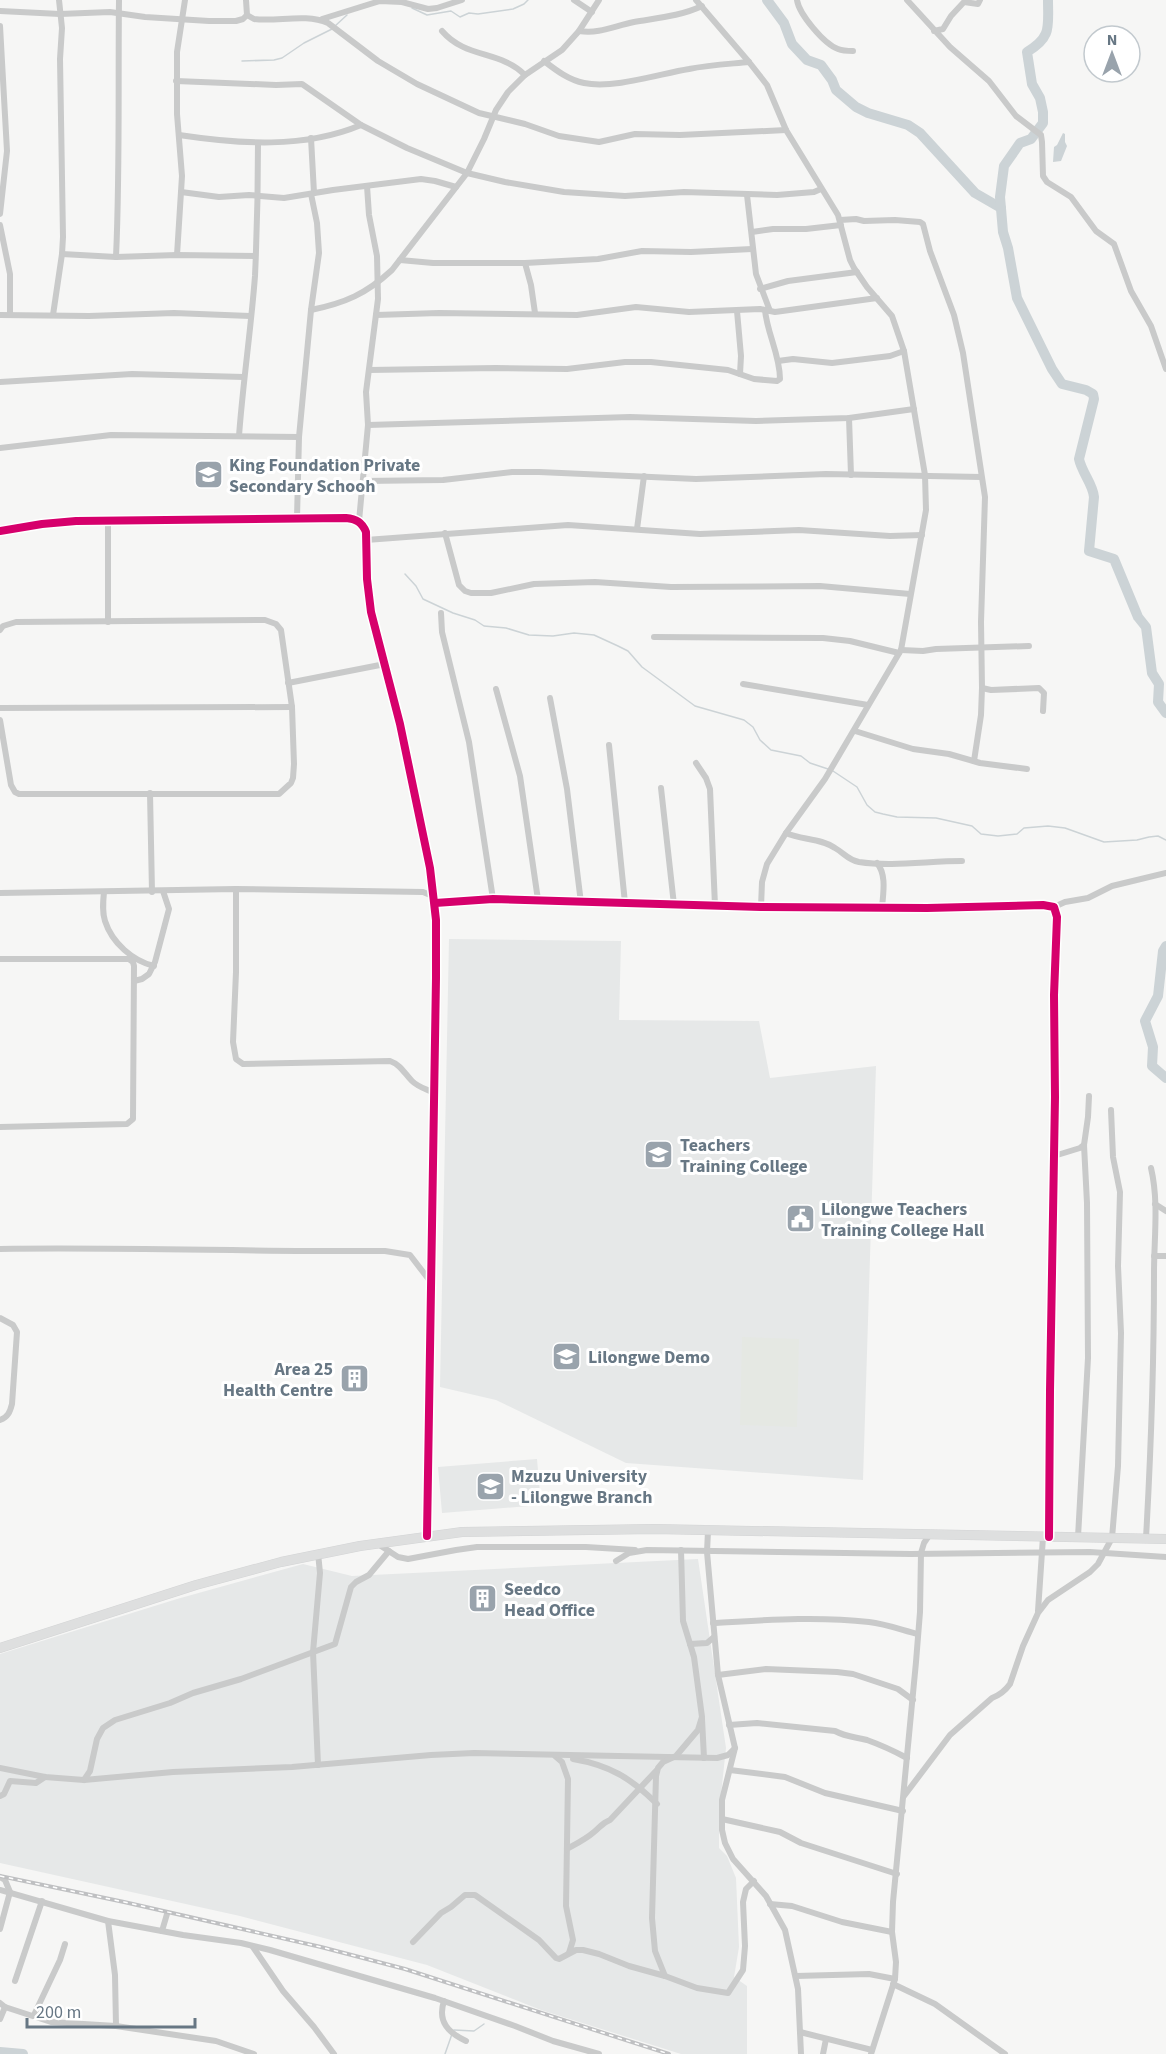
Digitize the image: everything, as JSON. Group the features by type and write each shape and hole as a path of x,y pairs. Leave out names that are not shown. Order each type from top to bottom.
{"main road":[{"path":"0,1648 206,1582 318,1553 427,1536 504,1530 654,1529 1166,1539"}],"street":[{"path":"53,315 62,254 60,0"},
{"path":"116,257 120,161 117,78 119,0"},
{"path":"177,255 182,192 176,81 177,52 185,0"},
{"path":"246,0 247,15"},
{"path":"321,20 380,1 402,2 433,9 462,0"},
{"path":"574,0 592,12"},
{"path":"311,310 344,302 378,283 400,260 467,173 484,139 492,116 508,92 525,75 544,61 557,55 579,31 599,0"},
{"path":"696,0 767,85 786,130 834,207 841,222 850,260 867,286 892,316 904,351 925,475 926,510 900,651 855,731 813,798 786,833 764,873 761,907"},
{"path":"797,0 803,15 817,32 838,49 853,51"},
{"path":"907,0 950,47 989,81 1016,116 1041,135 1043,176 1047,182 1071,197 1096,231 1114,244 1131,291 1151,326 1166,369"},
{"path":"934,31 943,29 964,2 978,4 980,0"},
{"path":"579,31 601,32 627,23 689,12 702,6"},
{"path":"0,12 60,14 119,12 181,19 236,21 247,15"},
{"path":"247,15 262,20 308,18 321,20 400,75 466,107 554,135 592,142 635,134 680,135 786,130"},
{"path":"0,26 7,151 0,214"},
{"path":"442,31 460,47 509,62 525,75"},
{"path":"544,61 566,77 596,84 620,82 693,68 749,62"},
{"path":"176,81 276,85 299,83 361,125 407,148 467,173 505,182 575,193 624,196 684,192 777,195 814,192 821,189"},
{"path":"179,135 222,142 286,142 347,131 361,125"},
{"path":"297,518 299,437 318,253 310,138"},
{"path":"240,436 255,256 258,143"},
{"path":"182,192 219,197 249,195 284,198 421,179 456,187"},
{"path":"367,186 378,283 366,392 368,425 359,521 366,532 368,595 404,746 435,900 427,1536"},
{"path":"369,370 567,369 625,362 651,362 708,368 754,379 779,381 781,376 766,320 767,310 752,249 747,195"},
{"path":"752,232 773,229 806,229 856,219 895,220 923,224 930,251 954,315 963,353 985,497 981,715 974,761"},
{"path":"0,225 10,274 10,315"},
{"path":"400,260 433,263 525,263 598,259 642,250 691,252 752,249"},
{"path":"62,254 116,257 255,256"},
{"path":"525,263 535,314"},
{"path":"760,289 788,281 857,272"},
{"path":"376,315 439,313 577,315 636,307 689,312 767,310 782,312 878,298"},
{"path":"737,311 741,356 740,374"},
{"path":"0,315 109,316 174,313 250,316"},
{"path":"778,362 793,359 832,363 890,356 904,351"},
{"path":"0,382 132,374 244,377"},
{"path":"368,425 630,417 756,421 849,418 914,409"},
{"path":"849,418 851,475"},
{"path":"0,448 111,435 299,437"},
{"path":"363,482 443,480 530,472 709,479 818,474 981,477"},
{"path":"637,529 644,476"},
{"path":"0,531 59,522 108,520 346,518 359,521"},
{"path":"108,520 108,622"},
{"path":"366,540 549,525 700,534 799,530 890,536 922,535"},
{"path":"445,533 459,585 465,591 476,593 534,584 595,582 672,587 820,586 910,594"},
{"path":"441,612 442,632 469,742 493,899"},
{"path":"0,630 3,626 16,622 272,622 281,630 292,707 293,778 285,790 279,794 24,794 15,792 11,785 0,720"},
{"path":"654,637 823,638 858,642 900,651 1029,646"},
{"path":"288,683 385,664"},
{"path":"743,684 868,705"},
{"path":"982,688 991,690 1039,688 1044,693 1043,711"},
{"path":"496,689 520,776 538,900"},
{"path":"550,698 567,789 580,903"},
{"path":"0,708 292,707"},
{"path":"855,731 913,749 1027,769"},
{"path":"609,745 625,903"},
{"path":"696,763 710,789 714,906"},
{"path":"661,788 674,905"},
{"path":"150,793 152,892"},
{"path":"786,833 798,838 826,843 852,860 877,863 962,861"},
{"path":"877,863 882,875 882,908"},
{"path":"0,893 236,889 423,892 435,900 493,899 761,907 882,908 1043,905 1054,907 1065,902 1088,898 1112,886 1166,873"},
{"path":"236,889 233,1042 235,1056 240,1063 390,1061 399,1065 412,1081 434,1093"},
{"path":"134,981 149,974 154,966 169,909 163,891"},
{"path":"104,892 105,921 110,931 136,960 154,966"},
{"path":"1038,1613 1042,1553 1046,1537 1056,1028 1054,995 1057,917 1054,907"},
{"path":"0,959 129,959 133,962 134,981 132,1021 134,1116 130,1122 0,1127"},
{"path":"1078,1537 1089,1358 1084,1145 1089,1117 1089,1096"},
{"path":"904,1796 950,1735 992,1698 1007,1689 1038,1613 1048,1600 1090,1572 1113,1538 1121,1334 1118,1266 1120,1191 1113,1157 1111,1110"},
{"path":"1054,1156 1084,1145"},
{"path":"1146,1539 1153,1404 1156,1189 1151,1168"},
{"path":"1155,1204 1166,1211"},
{"path":"0,1249 385,1251 410,1255 430,1282"},
{"path":"1154,1256 1166,1256"},
{"path":"0,1318 13,1325 17,1332 12,1404 10,1413 0,1420"},
{"path":"708,1531 707,1552 718,1675 735,1748 722,1800 725,1843 733,1859 754,1881 785,1930 796,1976 800,2008 801,2054"},
{"path":"800,2032 872,2052 894,1982 896,1962 892,1932 913,1700 921,1553 930,1534"},
{"path":"377,1543 398,1557 408,1559 456,1550 489,1547 586,1547 707,1552 1104,1553 1166,1557"},
{"path":"616,1561 629,1553 647,1550"},
{"path":"681,1550 683,1621 694,1657 705,1739 704,1758"},
{"path":"84,1780 90,1772 97,1738 103,1728 116,1720 335,1644 351,1587 369,1575 389,1551"},
{"path":"318,1553 320,1573 313,1652 318,1765"},
{"path":"713,1623 804,1618 871,1622 918,1634"},
{"path":"690,1644 707,1643 714,1637"},
{"path":"718,1675 766,1669 853,1674 898,1689 913,1700"},
{"path":"567,1849 597,1830 603,1822 610,1820 663,1762 676,1756 698,1730 702,1717"},
{"path":"729,1725 757,1723 836,1731 843,1736 885,1746 907,1758"},
{"path":"0,1768 45,1778 84,1780 182,1771 318,1765 474,1753 704,1758 723,1757 735,1748"},
{"path":"555,1755 598,1765 618,1773 640,1787 657,1803"},
{"path":"555,1755 562,1762 568,1779 567,1906 573,1940 568,1954"},
{"path":"658,1768 652,1918 655,1951 664,1976"},
{"path":"730,1770 774,1775 825,1793 903,1811"},
{"path":"0,1796 4,1794 10,1781 36,1783 45,1778"},
{"path":"722,1819 780,1832 801,1843 897,1874"},
{"path":"0,1877 5,1880 10,1892 0,1929"},
{"path":"413,1942 436,1917 465,1895 470,1894 480,1897 523,1931 539,1940 556,1958 563,1958 576,1950 583,1950 697,1988 728,1993 743,1970 745,1946 743,1902 746,1889 754,1881"},
{"path":"0,1890 108,1921 253,1946 444,2001 554,2041 599,2054"},
{"path":"15,1981 42,1901"},
{"path":"770,1904 792,1906 842,1922 892,1932"},
{"path":"162,1931 167,1914"},
{"path":"108,1921 115,1975 116,2026"},
{"path":"34,2015 60,1960 65,1944"},
{"path":"253,1946 283,1991 334,2054"},
{"path":"796,1976 879,1974 935,2004 1005,2054"},
{"path":"444,2001 441,2008 443,2023 454,2035 466,2041"},
{"path":"0,2019 3,2005 51,2022 116,2026 216,2041 254,2054"},
{"path":"823,2054 826,2038"}],"shaded area":[{"path":"1063,133 1067,146 1061,161 1053,162 1054,147"},
{"name":"Teachers Training College","path":"449,939 621,941 619,1020 759,1021 770,1078 876,1066 863,1480 626,1463 496,1400 440,1387"},
{"path":"742,1337 799,1339 797,1427 740,1425"},
{"name":"Mzuzu University - Lilongwe Branch","path":"537,1459 541,1505 442,1513 438,1467"},
{"path":"698,1559 726,1748 719,1813 719,1848 727,1856 736,1878 739,1947 734,1977 747,1986 747,2054 681,2054 541,2010 427,1965 240,1916 0,1863 0,1654 177,1599 303,1564 352,1576"}],"waterway":[{"path":"412,8 427,15 451,11 460,17 469,13 478,14 513,9 528,0"},
{"path":"767,0 784,23 792,44 807,60 821,65 836,90 856,107 908,125 920,133 975,193 1001,208"},
{"path":"1048,0 1048,24 1045,36 1027,52 1032,84 1040,98 1043,123 1031,139 1020,143 1004,166 1000,197 1003,232 1017,298 1052,369 1062,384 1093,394 1094,399 1079,459 1094,497 1089,551 1114,559 1138,617 1146,627 1152,673 1159,684 1158,702 1166,713"},
{"path":"335,26 347,15"},
{"path":"242,61 282,58 304,43 332,29"},
{"path":"405,574 416,586 423,599 475,620 484,626 506,628 529,635 553,636 574,633 594,635 618,646 628,651 642,667 695,706 744,720 753,727 760,740 771,750 801,756 810,763 828,769"},
{"path":"833,771 857,787 867,805 875,812 897,817 936,818 972,826 981,834 998,836 1017,834 1024,828 1048,826 1065,828 1104,842 1158,836 1166,840"},
{"path":"1166,946 1163,951 1158,996 1145,1021 1153,1047 1152,1066 1166,1078"},
{"path":"454,2030 474,2031 484,2024"},
{"path":"445,2054 452,2034"},
{"path":"0,2052 23,2054"}],"railway":[{"path":"0,1876 321,1947 405,1969 669,2054"}],"cycle path":[{"path":"0,531 76,521 346,518 358,522 366,532 367,579 371,612 400,724 430,868 436,920 427,1536"},
{"path":"435,903 493,899 761,907 927,908 1043,905 1054,907 1057,917 1054,995 1055,1097 1049,1537"}],"place":[{"name":"King Foundation Private Secondary Schooh","path":"208,475"},
{"name":"Teachers Training College","path":"659,1155"},
{"name":"Lilongwe Teachers Training College Hall","path":"800,1219"},
{"name":"Lilongwe Demo","path":"567,1357"},
{"name":"Area 25 Health Centre","path":"354,1379"},
{"name":"Mzuzu University - Lilongwe Branch","path":"490,1486"},
{"name":"Seedco Head Office","path":"483,1599"}]}
